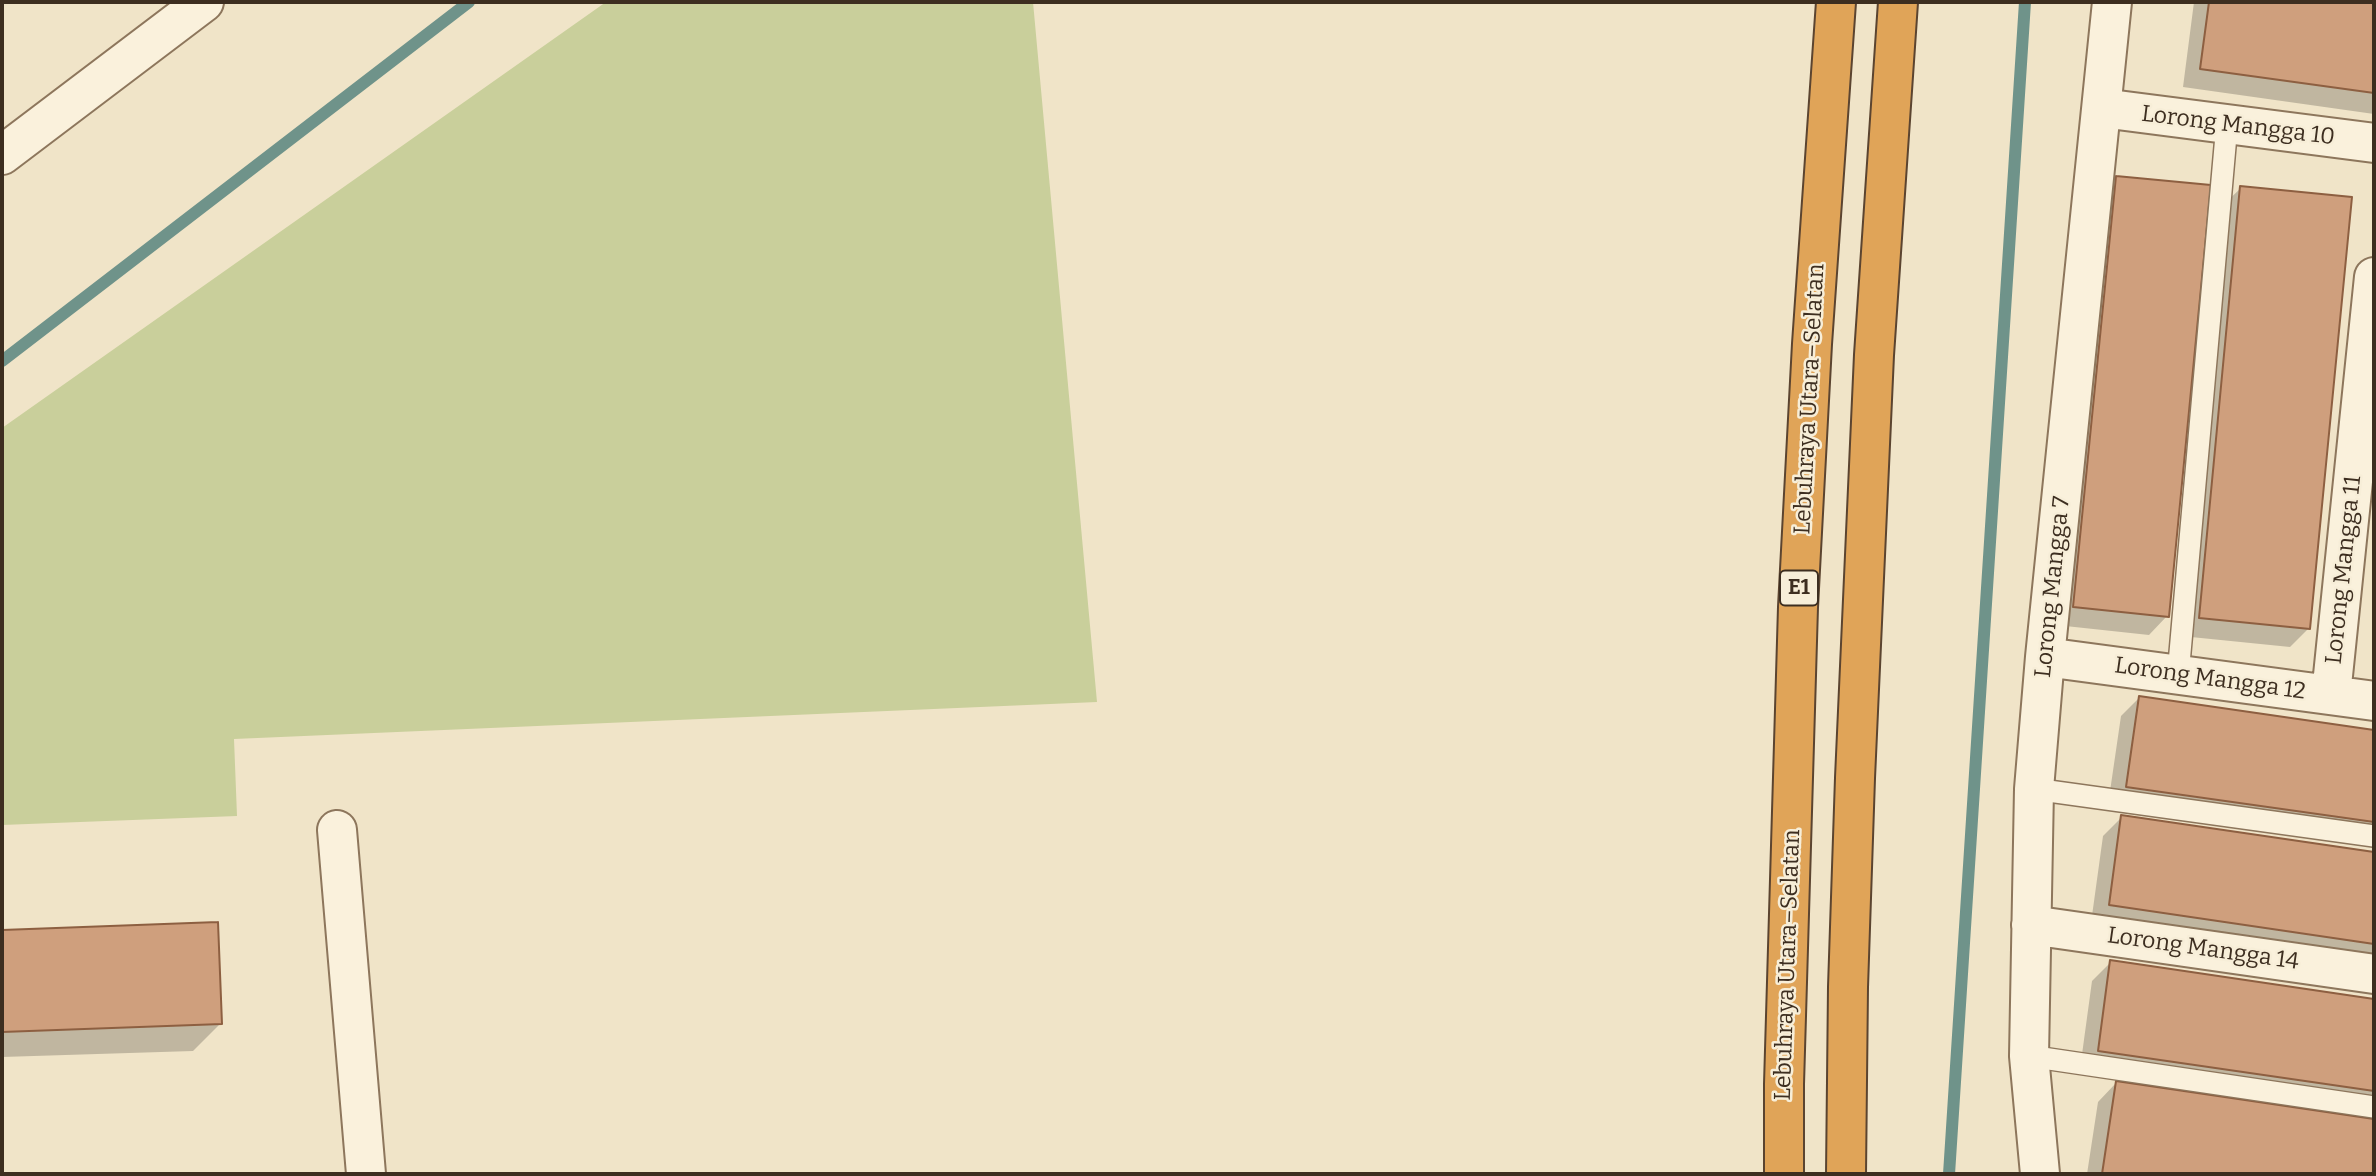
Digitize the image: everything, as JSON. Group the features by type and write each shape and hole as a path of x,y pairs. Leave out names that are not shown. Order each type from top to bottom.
{"highway":[{"name":"Lebuhraya Utara–Selatan","path":"1784,1174 1784,1084 1798,607 1812,344 1836,2"},
{"path":"1846,1174 1847,987 1855,778 1874,355 1898,2"}],"street":[{"path":"2,155 204,2"},
{"name":"Lorong Mangga 7","path":"2040,1174 2029,1056 2034,789 2112,2"},
{"name":"Lorong Mangga 10","path":"2102,108 2374,144"},
{"name":"Lorong Mangga 11","path":"2330,695 2374,276"},
{"name":"Lorong Mangga 12","path":"2045,657 2374,701"},
{"path":"337,830 366,1174"},
{"name":"Lorong Mangga 14","path":"2031,925 2374,974"}],"lane":[{"path":"2178,676 2227,124"},
{"path":"2034,789 2374,836"},
{"path":"2029,1056 2374,1107"}],"green space":[{"path":"606,2 1033,2 1097,702 234,739 237,816 2,825 2,428"}],"building":[{"path":"2209,2 2374,2 2374,93 2200,69"},
{"path":"2116,176 2211,185 2169,617 2073,607"},
{"path":"2240,186 2352,197 2310,629 2199,618"},
{"path":"2139,696 2374,730 2374,822 2126,787"},
{"path":"2121,815 2374,852 2374,944 2109,905"},
{"path":"218,922 222,1024 2,1032 2,930"},
{"path":"2110,960 2374,999 2374,1091 2098,1051"},
{"path":"2116,1081 2374,1119 2374,1174 2102,1174"}],"waterway":[{"path":"2,361 469,2"},
{"path":"1949,1174 2025,2"}]}
